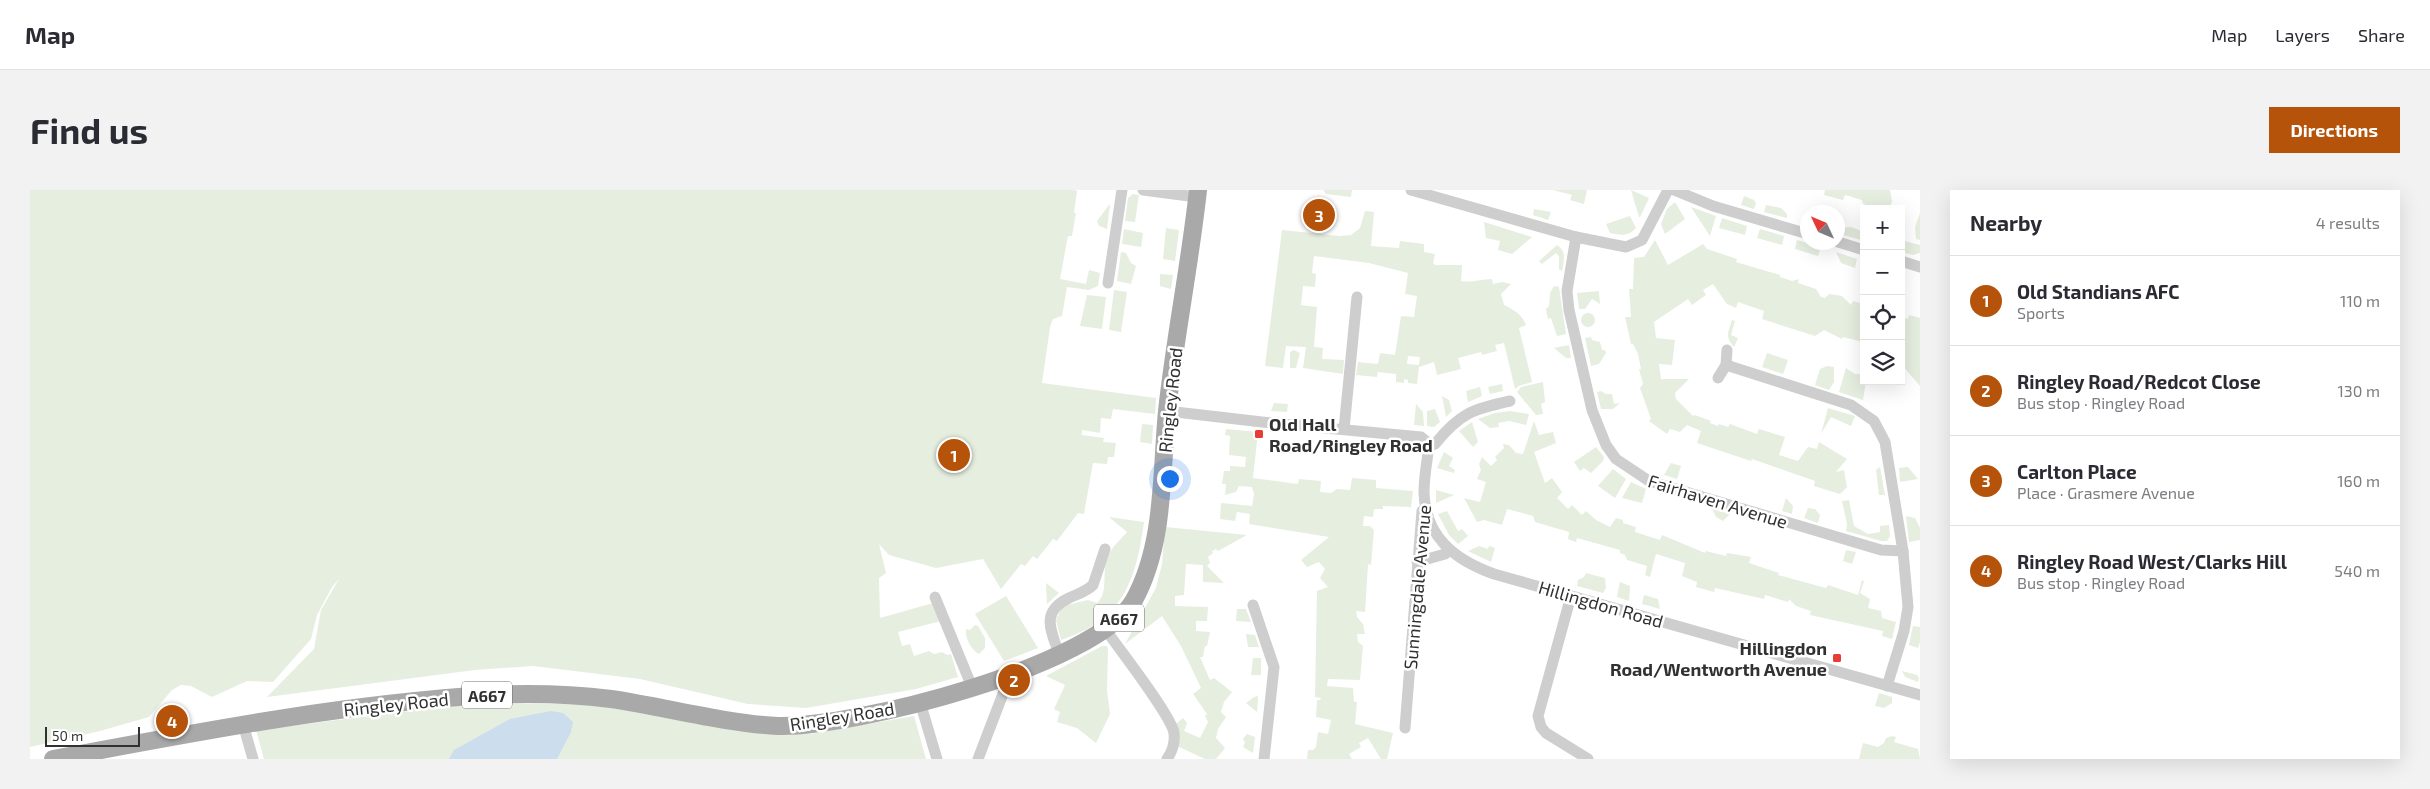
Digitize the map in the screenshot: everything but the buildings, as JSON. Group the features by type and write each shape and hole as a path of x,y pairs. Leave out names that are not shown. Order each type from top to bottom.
{"main road":[{"name":"Ringley Road","path":"53,759 244,724 369,705 493,695 607,699 781,726 833,720 920,702 1002,677 1059,654 1106,630 1128,609 1145,575 1156,532 1167,411 1198,193"}],"street":[{"path":"1108,283 1122,190"},
{"path":"1143,190 1198,193"},
{"path":"1411,190 1426,192 1576,237 1626,247 1642,240 1668,190"},
{"path":"1674,190 1713,206 1800,232"},
{"name":"Fairhaven Avenue","path":"1576,237 1567,291 1569,310 1592,410 1606,445 1616,459 1635,474 1672,488 1881,550 1903,551"},
{"path":"1845,244 1860,249"},
{"path":"1905,262 1920,267"},
{"path":"1344,429 1357,297"},
{"path":"1718,378 1726,364 1727,350"},
{"path":"1726,364 1851,405 1874,421 1885,442 1903,551 1908,607 1904,631 1887,686"},
{"path":"1167,411 1420,437 1426,441 1428,446 1435,444 1466,413 1478,408 1510,401"},
{"name":"Sunningdale Avenue","path":"1405,728 1422,511 1427,508 1424,491 1428,446"},
{"name":"Hillingdon Road","path":"1427,508 1437,534 1449,550 1464,562 1478,568 1920,694"},
{"path":"1059,654 1049,623 1050,614 1065,600 1094,585 1105,548"},
{"path":"1417,562 1445,554 1449,550"},
{"path":"1571,596 1538,716 1541,727 1546,733 1588,759"},
{"path":"935,597 972,687"},
{"path":"1253,605 1274,667 1264,759"},
{"path":"1106,630 1165,715 1174,732 1174,743 1168,759"},
{"path":"978,759 1006,686 1002,677"},
{"path":"920,702 937,759"},
{"path":"244,724 253,759"}],"shaded area":[{"path":"30,190 1074,190 1077,191 1074,213 1076,213 1072,236 1068,236 1060,279 1086,284 1089,270 1100,273 1098,286 1089,290 1067,287 1062,316 1053,319 1050,327 1042,383 1156,398 1155,414 1113,409 1111,419 1101,418 1100,433 1082,430 1082,435 1104,438 1103,442 1116,443 1114,457 1108,457 1107,464 1093,463 1084,514 1078,513 1057,541 1053,539 1037,559 1033,556 1025,566 1021,564 1001,589 983,559 936,568 889,555 879,544 886,573 879,578 880,618 933,603 941,621 898,632 902,646 910,644 914,656 929,651 934,654 942,652 947,655 951,654 958,677 916,689 806,708 748,704 640,679 533,666 475,670 267,697 314,649 321,610 339,579 332,587 317,615 311,639 273,682 247,681 212,697 191,686 181,685 172,690 149,717 100,731 30,747"},
{"path":"1323,190 1352,190 1351,197 1326,194"},
{"path":"1553,190 1587,190 1584,204 1570,200 1572,195"},
{"path":"1631,190 1649,198 1640,217 1639,217"},
{"path":"1825,190 1890,190 1892,201 1890,205 1866,205 1863,204 1862,200 1845,195 1843,200 1824,195"},
{"path":"1133,194 1139,195 1135,222 1125,221 1128,198"},
{"path":"1744,196 1754,200 1756,203 1754,209 1741,205"},
{"path":"1675,202 1685,219 1665,234 1661,224 1667,209"},
{"path":"1109,205 1107,229 1099,226 1097,221"},
{"path":"1766,205 1781,208 1787,214 1787,218 1764,212"},
{"path":"1691,207 1716,216 1710,236"},
{"path":"1534,209 1551,212 1548,220 1533,215"},
{"path":"1365,211 1374,212 1371,246 1399,248 1400,241 1424,244 1424,252 1435,254 1433,263 1435,265 1462,265 1461,281 1469,282 1492,279 1493,284 1502,282 1511,284 1501,294 1504,305 1520,315 1526,325 1519,328 1532,382 1515,389 1504,343 1495,345 1497,351 1482,355 1481,352 1458,358 1461,369 1437,375 1434,362 1419,367 1417,384 1408,383 1408,380 1404,379 1404,383 1396,382 1396,374 1378,372 1377,377 1356,375 1358,362 1378,364 1380,353 1395,355 1401,316 1414,317 1417,296 1405,294 1408,273 1369,263 1314,256 1312,273 1316,274 1315,287 1303,286 1301,305 1317,307 1314,347 1323,348 1322,359 1344,360 1343,374 1303,368 1306,347 1286,346 1283,368 1265,366 1282,230 1340,236 1351,235 1360,228","holes":["1408,356 1420,357 1419,365 1407,364"]},
{"path":"1920,213 1920,240 1916,239 1915,227"},
{"path":"1630,216 1636,228 1633,231 1624,235 1610,233 1606,224"},
{"path":"1722,218 1747,226 1745,235 1719,228"},
{"path":"1484,222 1532,237 1512,254 1498,250 1500,241 1486,238"},
{"path":"1851,227 1860,230 1860,240 1845,235 1845,228"},
{"path":"1166,228 1179,230 1175,261 1163,259"},
{"path":"1124,229 1143,233 1141,247 1122,244"},
{"path":"1760,229 1784,236 1782,245 1757,238"},
{"path":"1655,240 1668,265 1703,244 1707,249 1737,259 1736,262 1780,275 1780,277 1792,281 1799,279 1798,283 1816,289 1821,297 1825,298 1829,294 1842,296 1851,305 1853,301 1860,303 1860,342 1843,337 1842,339 1824,330 1815,336 1762,319 1764,311 1738,302 1736,308 1727,304 1713,284 1703,290 1706,295 1692,305 1688,299 1654,322 1656,338 1675,340 1672,365 1659,364 1661,379 1689,379 1675,393 1676,399 1693,416 1711,421 1710,423 1718,426 1719,424 1728,427 1730,424 1757,434 1759,429 1785,437 1779,455 1798,461 1808,447 1817,449 1819,442 1847,459 1836,472 1844,470 1847,487 1840,494 1814,486 1815,481 1752,459 1751,461 1697,443 1701,431 1687,425 1680,432 1670,429 1667,434 1649,421 1651,419 1640,388 1643,384 1638,354 1633,344 1631,344 1625,317 1631,317 1629,289 1633,289 1634,258 1644,257"},
{"path":"1797,240 1800,241 1800,250 1820,250 1818,256 1795,249"},
{"path":"1905,241 1920,245 1920,253 1913,255 1905,253"},
{"path":"1557,245 1564,253 1562,271 1559,269 1559,256 1556,253 1542,264 1539,261"},
{"path":"1121,252 1126,253 1131,263 1136,266 1131,284 1117,281"},
{"path":"1836,252 1857,259 1855,268 1841,263"},
{"path":"1160,274 1173,275 1171,289 1160,286"},
{"path":"1554,286 1559,287 1566,334 1557,336 1551,318 1548,319 1546,309 1549,306 1550,293"},
{"path":"1114,290 1127,292 1121,332 1109,330"},
{"path":"1599,291 1600,304 1592,299 1585,309 1579,309 1577,293"},
{"path":"1087,295 1106,297 1102,329 1080,326"},
{"path":"1588,313 1593,315 1595,320 1593,325 1588,327 1583,325 1581,320 1583,315"},
{"path":"1909,315 1920,318 1920,386 1905,369 1905,318 1908,319"},
{"path":"1732,320 1735,321 1731,335 1738,338 1734,347 1728,335"},
{"path":"1591,337 1592,340 1600,342 1602,350 1605,350 1606,353 1599,364 1591,366 1585,338"},
{"path":"1569,345 1571,358 1566,358 1554,348"},
{"path":"1294,350 1300,353 1296,368 1290,368 1290,352"},
{"path":"1767,353 1788,360 1783,374 1762,367"},
{"path":"1827,366 1834,367 1834,382 1829,390 1815,385 1820,369"},
{"path":"1846,368 1855,374 1860,374 1860,385 1865,385 1863,400 1839,392"},
{"path":"1543,382 1545,402 1541,404 1543,414 1536,415 1517,392 1521,387"},
{"path":"1502,384 1503,391 1490,394 1488,387"},
{"path":"1480,387 1482,396 1468,402 1466,391"},
{"path":"1601,391 1606,394 1612,394 1614,404 1620,403 1613,409 1601,409 1597,392"},
{"path":"1442,396 1449,400 1452,411 1446,417"},
{"path":"1274,403 1288,404 1287,412 1271,411"},
{"path":"1416,404 1423,412 1424,426 1414,425"},
{"path":"1828,408 1855,416 1851,426 1831,417 1821,434"},
{"path":"1435,409 1440,422 1434,427 1427,426 1427,411"},
{"path":"1510,411 1529,414 1526,425 1509,421 1498,423 1499,427 1490,428 1478,419 1495,413"},
{"path":"1534,421 1539,435 1553,432 1556,443 1534,452 1545,483 1552,478 1562,492 1557,498 1568,509 1572,505 1582,515 1586,511 1596,520 1610,527 1616,518 1623,520 1623,523 1636,527 1635,532 1660,540 1662,535 1705,553 1706,551 1726,556 1727,553 1751,557 1749,563 1779,573 1778,575 1826,588 1828,585 1858,595 1862,580 1864,581 1860,593 1870,599 1868,608 1881,611 1882,618 1896,622 1892,639 1882,636 1883,631 1810,615 1811,611 1796,606 1789,599 1788,602 1765,595 1764,599 1715,588 1714,592 1696,587 1697,582 1682,576 1685,563 1656,554 1650,577 1645,575 1647,566 1627,560 1625,555 1620,553 1620,550 1577,538 1576,542 1568,539 1569,532 1535,522 1533,516 1507,509 1502,525 1484,520 1477,522 1464,498 1480,502 1486,482 1477,479 1481,470 1479,464 1482,457 1491,466 1497,460 1495,457 1504,448 1503,444 1509,445 1516,453 1523,454"},
{"path":"1472,422 1478,442 1473,447 1459,431"},
{"path":"1142,424 1153,425 1152,444 1140,442"},
{"path":"1226,429 1258,432 1253,478 1298,484 1299,479 1321,481 1320,492 1331,493 1337,489 1350,490 1352,478 1376,480 1376,488 1413,491 1411,507 1383,506 1383,509 1374,509 1373,517 1364,516 1363,526 1370,526 1374,530 1371,565 1368,564 1365,612 1356,611 1357,617 1363,624 1365,634 1357,634 1358,642 1363,646 1360,680 1328,679 1327,686 1353,688 1354,702 1357,702 1355,724 1393,733 1387,759 1381,759 1368,738 1359,743 1361,747 1349,754 1352,759 1307,759 1308,750 1313,750 1316,747 1318,732 1328,734 1331,720 1316,717 1317,700 1321,698 1315,697 1317,591 1328,587 1320,578 1325,569 1319,562 1307,567 1301,560 1329,537 1249,524 1250,514 1237,512 1235,521 1220,519 1221,503 1252,506 1254,494 1252,487 1239,486 1236,492 1225,495 1226,484 1222,484 1224,471 1230,471 1230,466 1245,467 1246,457 1229,455 1230,436 1225,435"},
{"path":"1596,447 1604,457 1603,461 1591,473 1584,468 1580,471 1574,462"},
{"path":"1444,452 1453,458 1449,466 1455,470 1454,473 1437,468"},
{"path":"1671,463 1681,466 1677,479 1664,475"},
{"path":"1880,467 1885,495 1879,495 1876,470"},
{"path":"1908,467 1918,479 1900,482 1899,468"},
{"path":"1613,469 1626,479 1615,498 1598,486"},
{"path":"1631,482 1646,489 1642,503 1622,498"},
{"path":"1436,490 1454,495 1436,503"},
{"path":"1786,498 1793,506 1792,514 1782,511"},
{"path":"1849,500 1854,526 1868,534 1880,532 1880,526 1889,525 1890,536 1887,541 1846,531 1847,524 1842,501"},
{"path":"1808,508 1815,509 1820,515 1818,523 1804,518"},
{"path":"1712,509 1730,514 1723,521 1716,517"},
{"path":"1447,511 1458,531 1462,529 1468,536 1458,544 1449,535 1438,514"},
{"path":"1906,516 1915,518 1920,528 1920,540 1909,542"},
{"path":"1109,517 1144,522 1141,543 1131,580 1123,596 1099,621 1082,632 1061,640 1056,620 1061,609 1067,605 1088,600 1097,603 1103,593 1106,560 1113,548 1127,532"},
{"path":"1165,527 1247,535 1218,551 1216,549 1212,551 1213,553 1208,557 1210,563 1207,566 1224,583 1203,582 1203,565 1186,564 1184,595 1175,596 1175,606 1208,607 1207,621 1196,621 1196,631 1210,632 1203,657 1200,657 1210,680 1214,678 1232,692 1224,702 1221,712 1226,717 1218,729 1216,738 1225,748 1216,759 1205,759 1177,746 1175,725 1183,718 1187,723 1184,731 1200,738 1208,722 1205,716 1207,714 1193,694 1201,688 1181,646 1162,616 1125,644 1156,588 1162,564"},
{"path":"1479,546 1488,549 1489,546 1495,548 1491,562 1468,551"},
{"path":"1846,550 1856,552 1852,564 1843,561"},
{"path":"1586,573 1605,578 1606,588 1603,593 1577,586 1578,580 1584,577"},
{"path":"1620,582 1630,586 1629,601 1617,597"},
{"path":"1046,583 1059,593 1047,604"},
{"path":"1644,595 1658,599 1660,609 1642,604"},
{"path":"1006,596 1038,648 1004,661 975,614"},
{"path":"1237,609 1246,609 1251,622 1236,621"},
{"path":"975,625 978,626 985,638 985,648 979,654 971,647 966,632 966,629 970,630"},
{"path":"1913,626 1920,627 1918,648 1909,645"},
{"path":"1246,634 1255,635 1259,647 1248,647"},
{"path":"1102,646 1107,646 1108,649 1107,690 1110,714 1096,743 1077,728 1057,722 1060,712 1054,709 1065,685 1046,676"},
{"path":"1253,658 1261,658 1261,675 1251,675"},
{"path":"1902,671 1917,675 1919,678 1918,682 1905,677"},
{"path":"1879,693 1892,697 1892,703 1884,708 1875,706"},
{"path":"1258,696 1257,712 1246,703"},
{"path":"477,703 602,704 723,725 810,734 914,716 926,759 264,759 256,730"},
{"path":"1247,734 1255,737 1253,753 1243,747 1245,742 1243,739"},
{"path":"1896,737 1894,742 1918,749 1920,759 1859,759 1863,743 1878,747 1884,743 1886,738"}],"water":[{"path":"551,711 563,713 573,722 571,732 557,759 449,759 454,750 510,719"}],"place":[{"name":"Carlton Place","path":"1319,215"},
{"name":"Old Hall Road/Ringley Road","path":"1259,434"},
{"name":"Old Standians AFC","path":"954,455"},
{"name":"Hillingdon Road/Wentworth Avenue","path":"1837,658"},
{"name":"Ringley Road/Redcot Close","path":"1014,680"},
{"name":"Ringley Road West/Clarks Hill","path":"172,721"}]}
